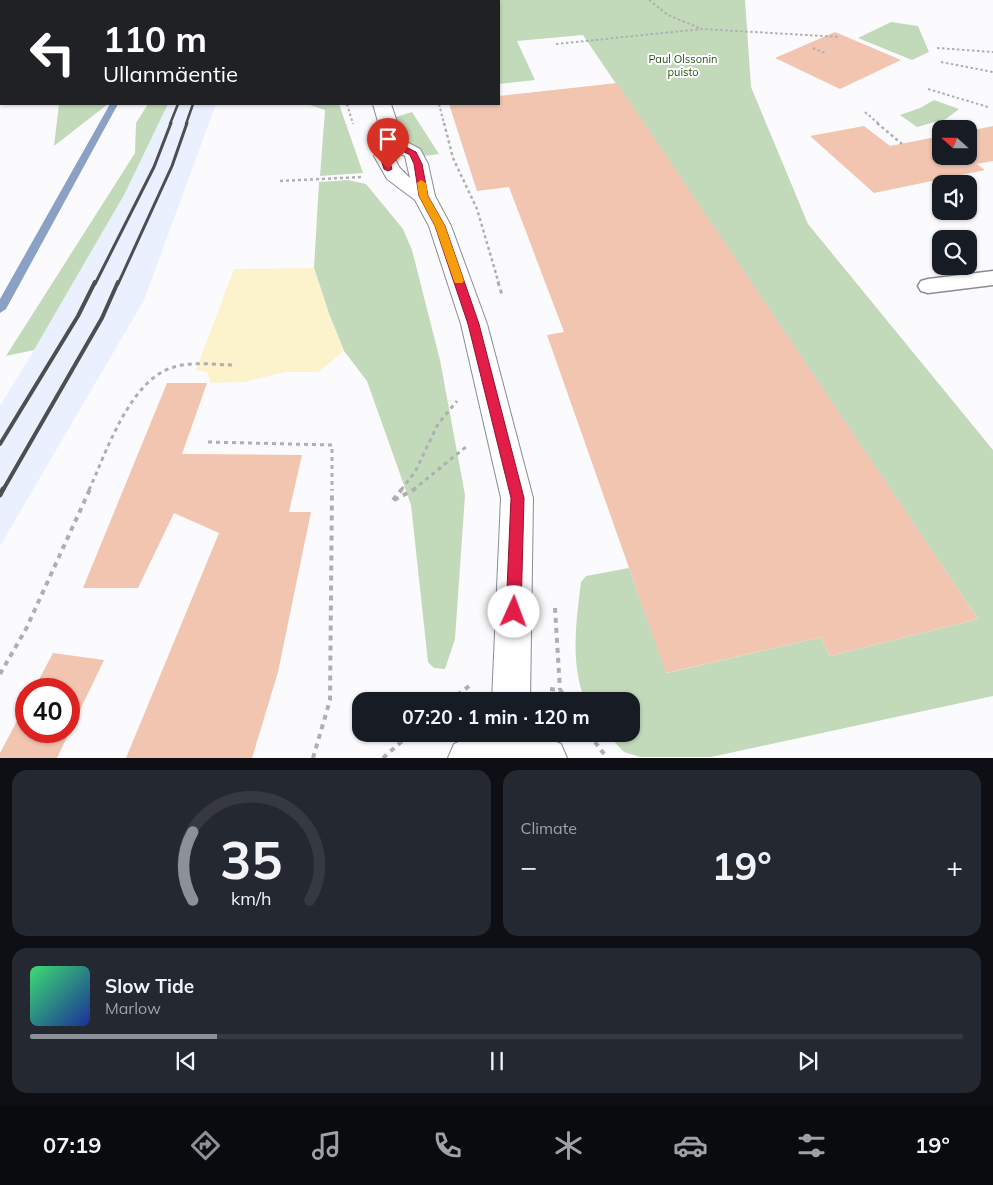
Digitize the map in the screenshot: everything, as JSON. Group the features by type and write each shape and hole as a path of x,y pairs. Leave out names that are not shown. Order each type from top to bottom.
{"street":[{"path":"382,105 394,143 384,156 388,169 399,180 424,196 440,226 474,324 517,498 511,692"},
{"path":"468,758 482,750 523,746"}],"lane":[{"path":"928,286 993,278"}],"path":[{"path":"649,0 668,15 702,29"},
{"path":"556,44 702,29 840,37"},
{"path":"813,48 827,54"},
{"path":"937,48 993,52"},
{"path":"941,62 993,72"},
{"path":"928,88 988,107"},
{"path":"347,105 355,130"},
{"path":"865,112 902,144"},
{"path":"280,181 363,177"},
{"path":"0,674 26,629 121,420 138,392 158,375 174,367 235,365"},
{"path":"454,391 459,410"},
{"path":"457,400 438,424 415,472 393,500 410,493 467,445"},
{"path":"465,436 469,454"},
{"path":"208,442 332,445 330,700 313,758"},
{"path":"460,692 470,684 470,674"},
{"path":"383,758 401,742"},
{"path":"596,742 607,758"}],"shaded area":[{"path":"168,105 216,105 144,300 0,546 0,406 124,195"}],"green space":[{"name":"Paul Olssonin puisto","path":"500,0 745,0 751,87 808,224 993,450 993,696 711,757 640,757 624,752 615,742 640,742 640,692 582,692 577,672 576,627 581,582 586,576 629,568 667,673 821,637 830,656 978,619 583,35 517,41 535,80 500,84"},
{"path":"891,22 918,26 929,52 912,60 858,38"},
{"path":"934,100 959,109 946,119 932,120 932,123 917,127 900,115 920,108"},
{"path":"59,105 107,105 54,146"},
{"path":"147,105 168,105 124,195 34,350 6,356 135,153 136,123"},
{"path":"310,105 339,105 363,173 320,176 325,110"},
{"path":"412,112 439,154 424,156 410,147 394,127 396,117"},
{"path":"348,180 366,184 403,229 412,250 440,360 465,495 455,639 445,669 434,668 428,662 411,505 367,381 344,351 329,314 314,268 319,182"}],"sand":[{"path":"314,268 329,314 344,351 318,372 285,372 245,382 211,383 207,372 196,370 234,269"}],"building":[{"path":"835,32 901,60 840,89 775,58"},
{"path":"617,83 978,619 830,656 821,637 666,673 547,335 564,332 509,187 477,191 449,105 500,105 500,96"},
{"path":"864,126 890,146 932,138 932,165 978,165 985,170 961,175 932,175 932,181 874,193 810,136"},
{"path":"993,126 993,161 978,164 978,129"},
{"path":"167,383 207,383 182,454 302,455 289,512 311,512 278,672 252,758 126,758 219,533 174,513 138,588 83,588"},
{"path":"53,653 104,660 80,710 80,678 40,678"},
{"path":"15,725 15,743 64,743 57,758 0,758 0,753"}],"waterway":[{"path":"0,309 113,105"}],"railway":[{"path":"170,124 178,105"},
{"path":"186,124 193,105"},
{"path":"95,284 154,167 171,123"},
{"path":"118,284 172,166 187,123"},
{"path":"0,444 78,316 95,282"},
{"path":"3,490 102,318 118,282"},
{"path":"0,495 3,489"}],"slow traffic":[{"path":"421,183 424,196 440,226 459,281"}],"route":[{"path":"388,169 384,156 394,143 413,153 418,164 424,196 440,226 474,324 517,498 514,612"}]}
